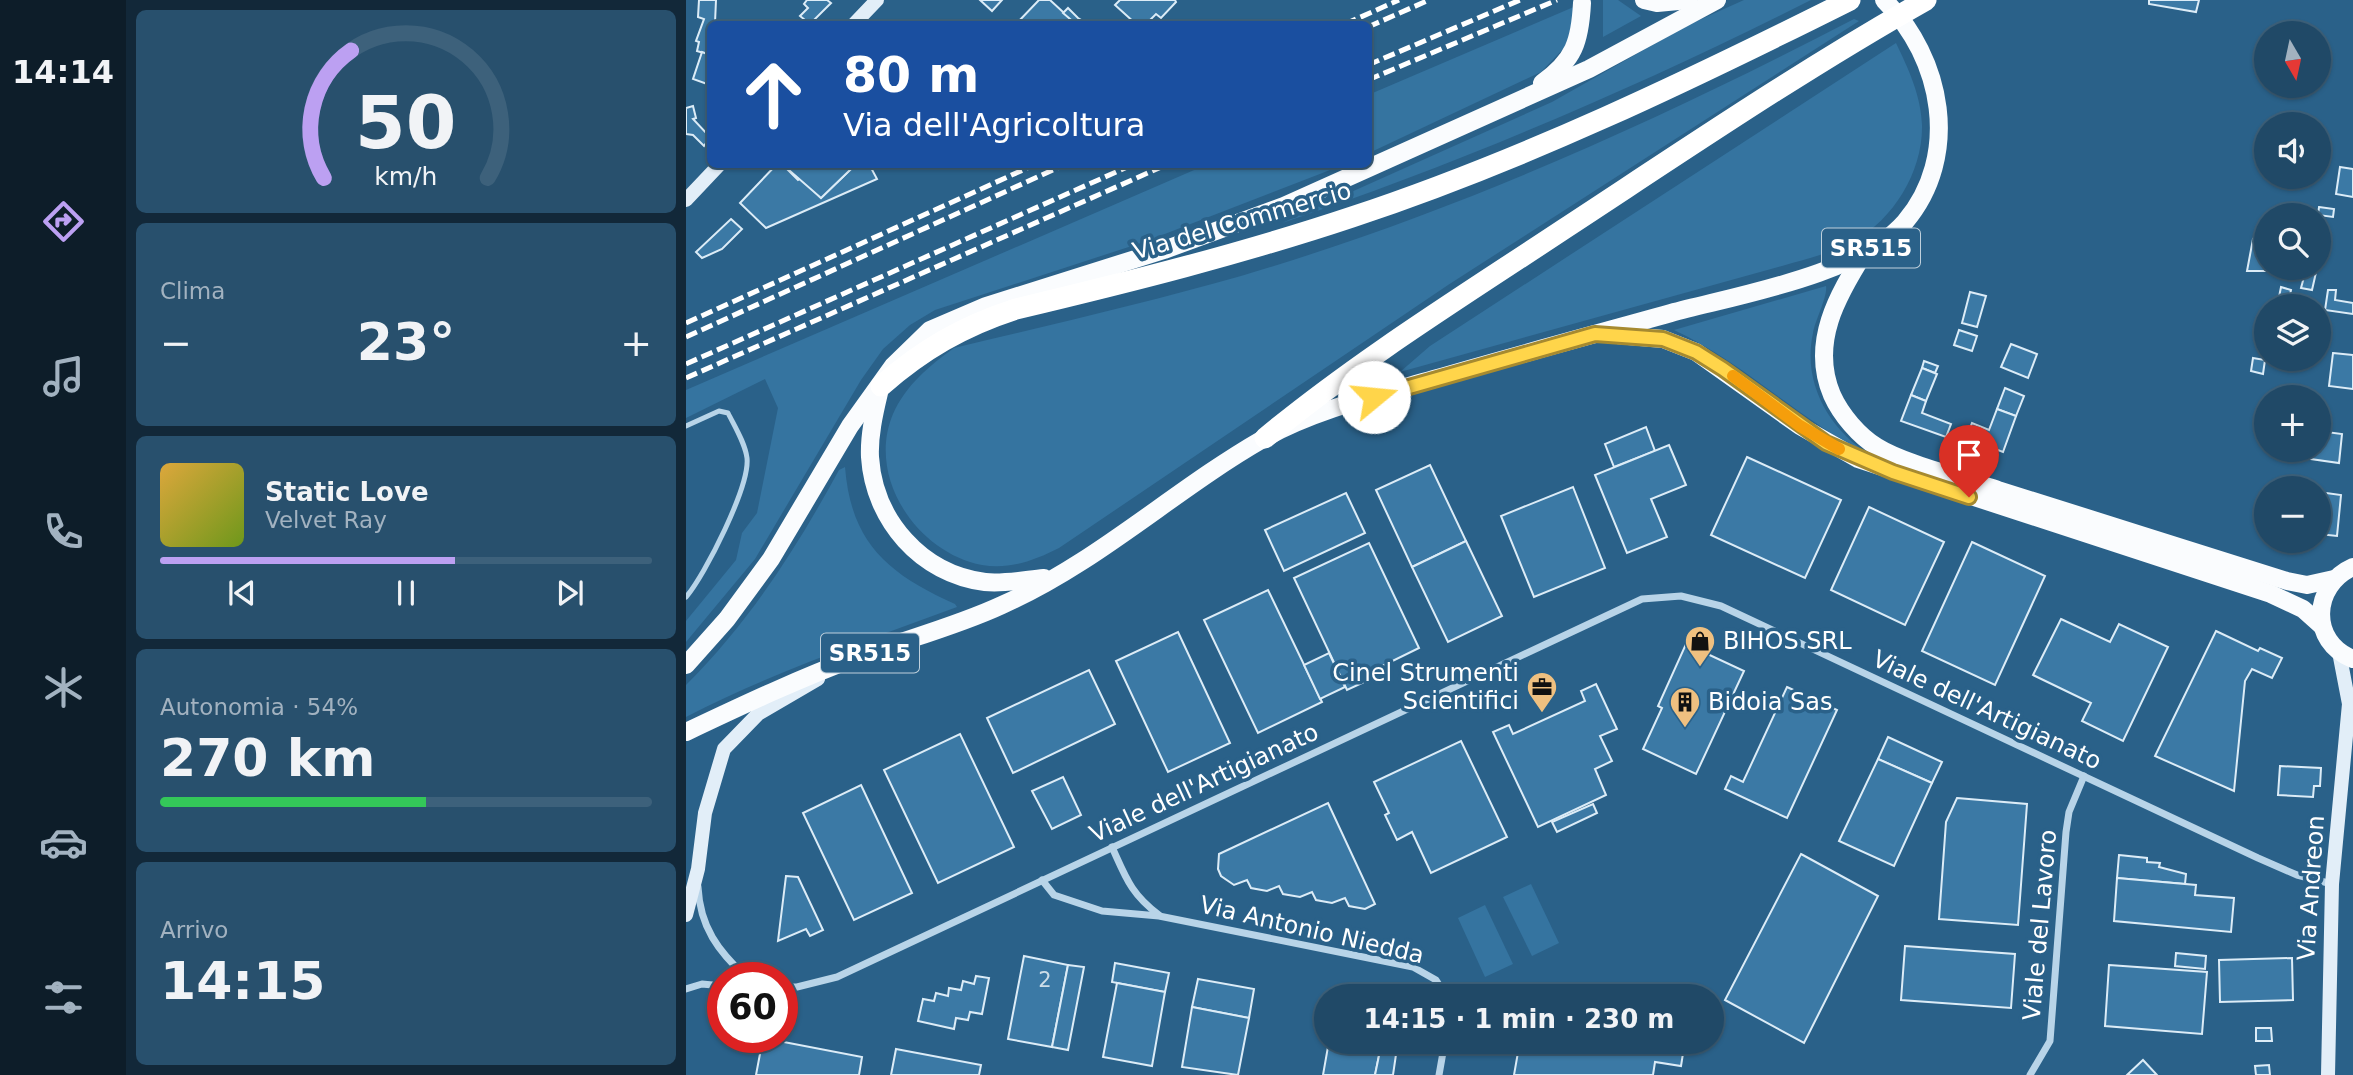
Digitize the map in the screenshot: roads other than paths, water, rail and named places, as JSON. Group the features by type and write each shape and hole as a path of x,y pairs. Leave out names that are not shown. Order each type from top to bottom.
{"highway":[{"name":"Via del Commercio","path":"881,386 911,359 944,338 975,323 1016,309 1269,243 1353,217 1507,159 1649,98 1850,0"},
{"name":"Via del Commercio","path":"1265,438 1309,401 1655,169 1926,0"}],"main road":[{"path":"856,21 877,0"},
{"path":"1644,0 1657,3 1689,0"},
{"name":"Via del Commercio","path":"1372,168 1590,69 1717,0"},
{"name":"Via del Commercio","path":"686,732 772,691 1003,605 1093,555 1265,438 1374,397 1822,271 1865,252 1904,223 1923,195 1935,169 1940,132 1938,108 1926,63 1916,40 1884,0"},
{"path":"1524,97 1550,78 1574,50 1581,33 1583,4"},
{"path":"686,200 716,168"},
{"name":"Via del Commercio","path":"686,665 727,619 771,559 850,426 893,366 930,330 986,306 1164,250 1284,206 1372,168"},
{"path":"1865,252 1827,323 1823,354 1826,377 1833,398 1850,423 1877,447 1983,485 2287,581 2307,584 2347,569"},
{"path":"1595,334 1639,335 1679,344 1723,369 1809,432 1858,459 2271,594 2303,609 2322,626"},
{"name":"Via del Commercio","path":"881,386 871,436 872,473 881,506 902,537 934,564 968,578 997,583 1054,576"},
{"path":"2346,656 2330,644 2322,626 2322,599 2347,569"},
{"name":"Via Andreon","path":"2328,1075 2332,884 2348,771 2351,702 2346,656"},
{"path":"686,915 698,869 705,813 724,749 758,714 856,658"}],"street":[{"name":"Viale dell'Artigianato","path":"798,987 837,978 1642,599 1681,596 1721,606 2258,858 2297,875 2332,884"},
{"name":"Viale del Lavoro","path":"2030,1075 2050,1041 2066,832 2069,812 2084,776"},
{"path":"1112,847 1128,886 1139,900 1159,916"},
{"path":"698,869 700,912 706,930 731,962"},
{"name":"Via Antonio Niedda","path":"1042,880 1054,895 1102,911 1159,916 1413,967 1438,984"},
{"path":"686,989 707,984"},
{"path":"1439,1075 1443,1054"}],"lane":[{"path":"686,426 719,411 728,413 744,447 747,468 709,564 686,597"}],"railway":[{"path":"1352,21 1399,0"},
{"path":"1372,25 1429,0"},
{"path":"1372,63 1520,0"},
{"path":"1372,78 1557,0"},
{"path":"686,323 1027,168"},
{"path":"686,337 1057,168"},
{"path":"686,364 1125,168"},
{"path":"686,378 1159,168"}],"place":[{"name":"BIHOS SRL","path":"1700,668"},
{"name":"Cinel Strumenti Scientifici","path":"1542,714"},
{"name":"Bidoia Sas","path":"1685,729"}]}
